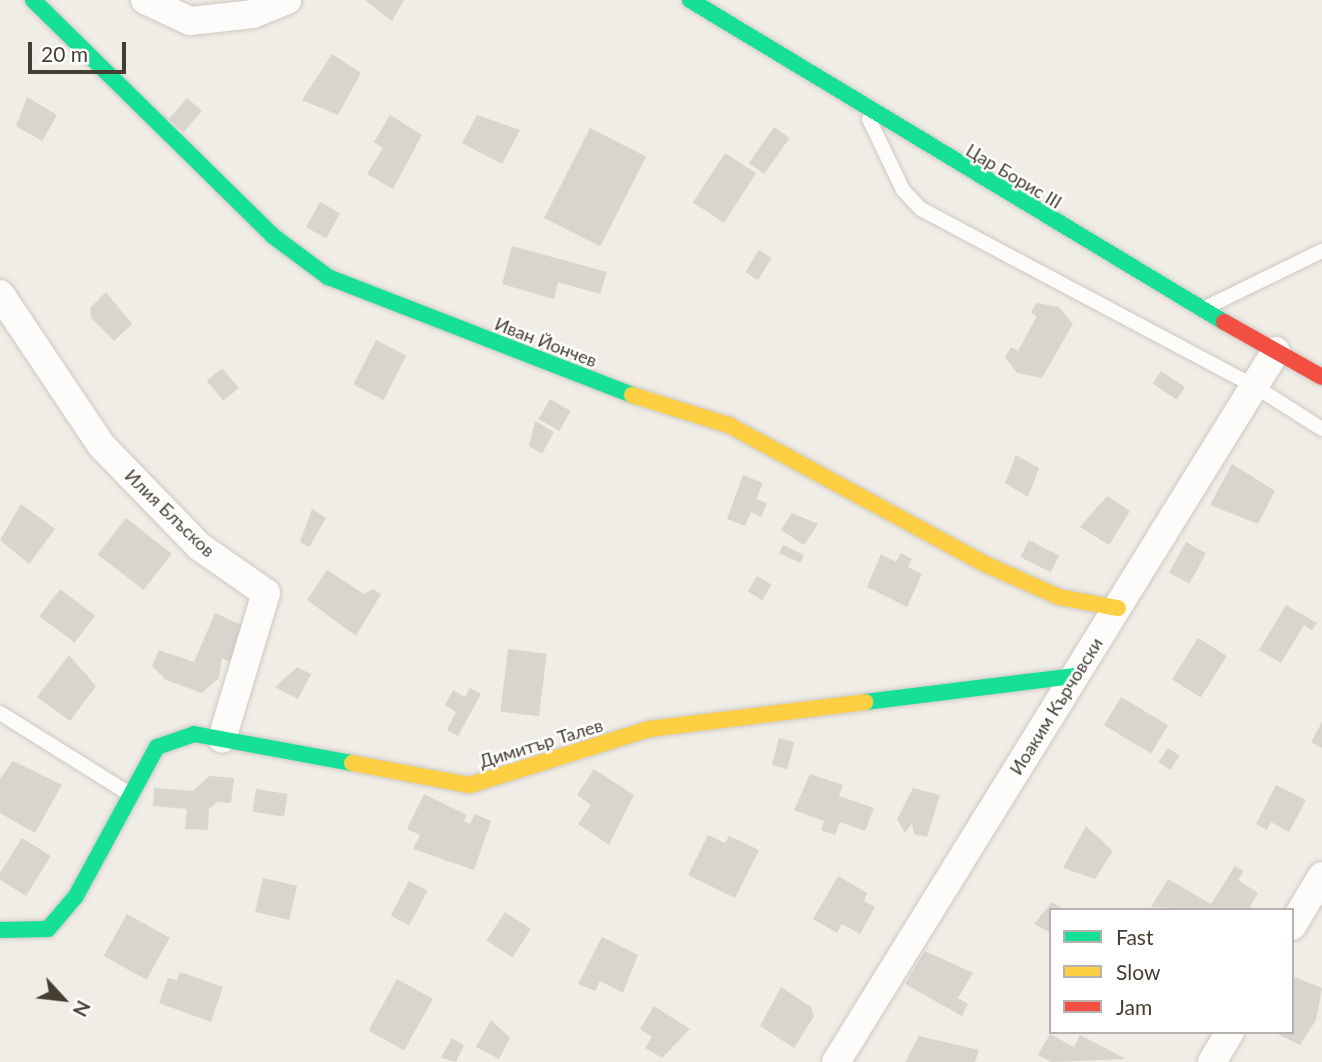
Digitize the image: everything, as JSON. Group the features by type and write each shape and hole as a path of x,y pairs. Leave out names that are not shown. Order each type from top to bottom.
{"street":[{"name":"Иван Йончев","path":"33,0 273,236 328,277 652,403 729,425 985,564 1059,597 1118,608"},
{"path":"145,0 190,21 253,14 287,0"},
{"name":"Цар Борис III","path":"690,0 863,107 1202,309 1322,377"},
{"name":"Илия Блъсков","path":"0,295 102,445 200,547 266,593 222,740"},
{"name":"Иоаким Кърчовски","path":"836,1062 1276,351"},
{"name":"Димитър Талев","path":"0,930 48,929 76,896 128,793 157,747 194,734 470,785 649,729 1073,676"},
{"path":"1294,923 1322,876"},
{"path":"1212,1062 1229,1034"}],"lane":[{"path":"863,107 903,190 922,209 1256,387 1322,429"},
{"path":"1202,309 1322,251"},
{"path":"0,713 128,793"}],"building":[{"path":"365,0 404,0 392,21"},
{"path":"332,54 361,73 338,115 302,100"},
{"path":"27,97 57,115 42,141 16,126"},
{"path":"187,98 202,111 184,132 169,119"},
{"path":"390,115 422,135 393,189 367,174 383,148 374,142"},
{"path":"477,115 520,130 502,164 462,143"},
{"path":"774,127 790,138 764,174 749,163"},
{"path":"590,128 646,157 600,247 544,218"},
{"path":"725,153 756,173 724,223 693,202"},
{"path":"320,202 340,213 326,239 306,227"},
{"path":"512,246 607,272 600,294 558,282 554,299 502,284"},
{"path":"759,250 772,258 758,280 745,272"},
{"path":"106,292 132,324 114,341 91,318 90,308"},
{"path":"1036,303 1059,307 1073,324 1042,378 1017,373 1005,357 1011,347 1018,351 1037,316 1031,313"},
{"path":"376,340 406,355 384,400 353,385"},
{"path":"222,368 239,388 223,401 207,381"},
{"path":"1161,371 1185,387 1177,400 1153,383"},
{"path":"550,399 571,411 559,431 538,419"},
{"path":"535,421 554,432 542,454 529,446"},
{"path":"1016,455 1039,468 1028,497 1005,483"},
{"path":"1232,464 1275,491 1258,524 1210,505"},
{"path":"743,475 763,483 756,499 767,503 761,517 751,512 745,526 727,519"},
{"path":"1107,496 1130,511 1109,545 1080,527"},
{"path":"21,504 55,529 29,564 0,540"},
{"path":"312,509 326,518 309,547 300,542"},
{"path":"792,513 818,524 804,545 781,530"},
{"path":"126,518 172,554 143,590 98,554"},
{"path":"1029,540 1059,555 1051,572 1020,557"},
{"path":"1186,542 1206,553 1189,584 1169,573"},
{"path":"783,545 804,555 800,563 779,553"},
{"path":"901,553 912,559 908,567 922,574 907,607 867,587 881,554 896,562"},
{"path":"327,570 364,594 373,589 381,594 356,636 307,600"},
{"path":"757,576 772,585 762,600 748,591"},
{"path":"60,589 95,615 75,643 40,616"},
{"path":"1286,605 1317,623 1312,630 1304,625 1281,663 1259,650"},
{"path":"215,613 246,627 230,662 222,658 219,678 202,693 166,680 152,666 159,650 194,662"},
{"path":"1198,638 1227,656 1201,698 1172,680"},
{"path":"508,649 547,654 539,716 500,712"},
{"path":"69,655 96,686 70,721 37,697"},
{"path":"297,667 311,674 298,699 275,687"},
{"path":"470,688 481,694 458,736 447,730 456,712 445,705 453,690 465,697"},
{"path":"1121,697 1168,725 1151,754 1104,725"},
{"path":"1322,722 1322,747 1321,748 1311,742"},
{"path":"779,738 794,742 787,769 772,765"},
{"path":"1168,748 1180,756 1170,770 1158,762"},
{"path":"13,761 62,785 35,833 0,813 0,779"},
{"path":"594,769 634,795 609,845 578,824 591,805 577,795"},
{"path":"810,774 843,785 839,796 874,808 865,831 840,822 835,835 821,830 824,821 794,810"},
{"path":"209,776 234,778 231,803 217,802 209,809 208,830 185,829 187,809 153,806 154,788 193,791"},
{"path":"1276,785 1306,800 1289,832 1271,822 1267,830 1256,824"},
{"path":"913,788 940,795 927,837 914,834 912,823 905,833 897,819"},
{"path":"256,789 288,794 284,817 252,812"},
{"path":"424,794 467,815 464,821 470,824 475,814 491,821 474,870 413,849 420,835 407,829"},
{"path":"1086,826 1113,851 1095,879 1063,868"},
{"path":"708,835 725,843 729,836 759,850 735,898 688,875"},
{"path":"22,838 51,856 26,896 0,880 0,873"},
{"path":"1235,866 1244,871 1238,880 1258,893 1249,908 1151,907 1168,879 1211,904"},
{"path":"838,876 867,893 864,901 875,907 860,934 842,924 837,933 813,919"},
{"path":"263,878 297,886 289,920 255,912"},
{"path":"409,881 428,891 409,925 391,915"},
{"path":"1052,902 1062,908 1049,908 1049,932 1034,924"},
{"path":"505,912 531,929 512,957 486,941"},
{"path":"127,914 170,938 147,980 104,956"},
{"path":"602,937 638,955 623,993 600,981 595,991 578,984"},
{"path":"925,951 973,973 958,998 968,1004 962,1016 905,984"},
{"path":"180,972 223,987 211,1022 159,1003 168,978 177,980"},
{"path":"1294,977 1322,988 1316,1020 1300,1045 1277,1034 1294,1034"},
{"path":"397,979 433,999 404,1050 368,1031"},
{"path":"781,987 811,1007 814,1016 794,1048 760,1026"},
{"path":"654,1006 690,1029 662,1058 645,1048 652,1037 640,1029"},
{"path":"491,1020 510,1038 499,1059 476,1047"},
{"path":"1050,1034 1074,1047 1080,1035 1126,1059 1051,1062 1038,1055"},
{"path":"919,1036 979,1050 975,1062 905,1062"},
{"path":"452,1038 464,1045 456,1062 441,1058"}],"traffic: fast":[{"path":"33,0 273,236 328,277 632,395"},
{"path":"690,0 1224,322"},
{"path":"865,702 1073,676"},
{"path":"0,930 48,929 76,896 157,747 194,734 352,763"}],"traffic: slow":[{"path":"632,395 729,425 985,564 1059,597 1118,608"},
{"path":"352,763 470,785 649,729 865,702"}],"traffic: jam":[{"path":"1224,322 1322,377"}]}
